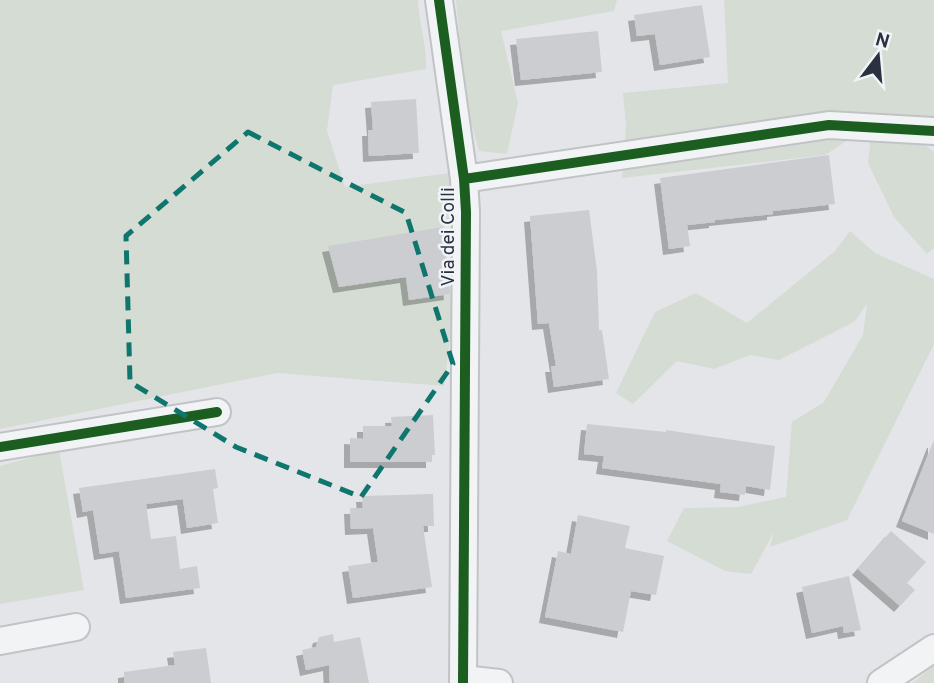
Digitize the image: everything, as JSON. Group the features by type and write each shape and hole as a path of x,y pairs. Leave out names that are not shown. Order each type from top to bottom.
{"street":[{"path":"439,0 464,179"},
{"name":"Via dei Colli","path":"463,681 466,354 464,179 829,125 934,131"},
{"path":"0,447 217,412"},
{"path":"0,641 76,627"},
{"path":"881,683 934,648"},
{"path":"463,681 499,683"}],"highlighted area":[{"path":"248,132 406,213 453,364 361,497 236,447 130,382 126,236"}],"shaded area":[{"path":"0,0 418,0 426,69 333,85 327,131 345,187 450,173 454,219 443,227 453,315 444,386 277,373 0,429"},
{"path":"456,0 617,0 614,11 501,31 518,103 507,154 479,151 465,100"},
{"path":"724,0 934,0 934,118 885,116 825,155 622,178 626,126 623,93 728,83"},
{"path":"871,135 920,141 934,152 934,248 927,254 894,217 868,163"},
{"path":"850,231 875,253 934,279 934,344 847,520 770,547 774,532 751,574 725,571 667,541 684,508 738,507 786,497 792,422 824,402 863,335 867,304 854,322 779,360 750,355 714,369 677,361 633,404 616,393 655,312 696,293 747,323 835,251"},
{"path":"59,450 84,590 0,604 0,466"},
{"path":"934,665 934,683 913,683"}],"building":[{"path":"702,5 710,57 660,65 655,34 637,36 634,15"},
{"path":"598,31 602,72 521,80 516,39"},
{"path":"416,99 419,153 369,156 368,130 373,130 371,102"},
{"path":"829,155 835,204 687,225 690,246 669,249 660,178"},
{"path":"589,210 597,271 599,330 602,330 609,379 554,387 551,366 556,366 549,323 538,324 530,216"},
{"path":"443,227 450,294 409,300 406,277 339,287 328,246"},
{"path":"433,415 435,455 432,455 432,462 350,462 350,438 363,439 363,426 392,426 391,417"},
{"path":"587,424 666,430 775,446 770,490 746,486 745,495 720,492 721,484 602,468 604,456 584,454"},
{"path":"934,442 934,534 902,521"},
{"path":"215,469 218,488 213,489 218,523 187,528 183,499 146,504 151,539 176,536 180,569 197,566 200,588 126,598 119,551 100,554 93,510 83,512 79,488"},
{"path":"433,494 434,526 423,526 432,587 353,598 348,566 378,562 373,528 351,529 350,508 363,508 362,496"},
{"path":"578,515 630,526 625,548 664,556 656,595 631,591 623,632 545,617 558,551 571,554"},
{"path":"891,531 926,562 907,583 915,590 900,606 858,569"},
{"path":"849,576 861,630 844,633 843,626 812,633 802,587"},
{"path":"333,634 334,642 360,637 369,683 330,683 329,665 306,670 302,650 316,647 319,637"},
{"path":"206,648 211,683 124,683 124,672 175,665 173,652"}],"cycle path":[{"path":"439,0 464,179 466,212 463,683"},
{"path":"464,179 829,125 934,131"},
{"path":"0,447 217,412"}]}
